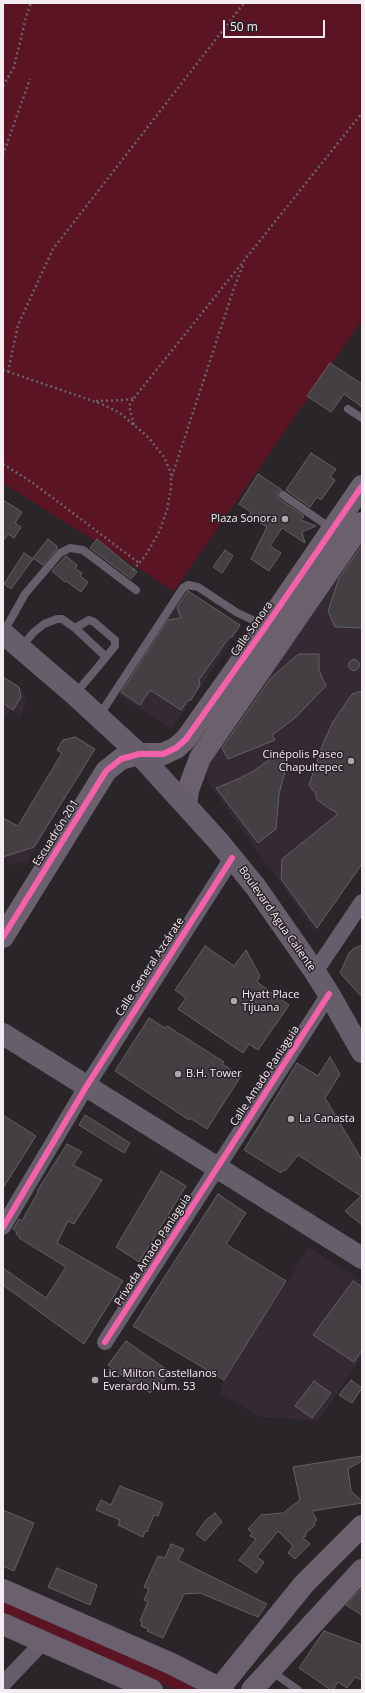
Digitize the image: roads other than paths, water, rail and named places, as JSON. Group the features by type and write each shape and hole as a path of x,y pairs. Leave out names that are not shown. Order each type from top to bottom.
{"main road":[{"name":"Boulevard Agua Caliente","path":"3,633 75,695 139,754 186,804 255,886 315,972 362,1052"},
{"path":"3,1034 362,1258"}],"street":[{"name":"Calle Sonora","path":"186,804 188,790 200,758 274,633 332,529 362,486"},
{"name":"Calle Sonora","path":"139,754 163,754 176,748 186,739 274,633 362,523"},
{"name":"Escuadrón 201","path":"3,937 106,771 121,759 139,754"},
{"name":"Calle General Azcárate","path":"3,1226 86,1087 232,858"},
{"path":"315,972 362,902"},
{"name":"Calle Amado Paniaguia","path":"217,1168 329,994"},
{"name":"Privada Amado Paniaguia","path":"105,1342 217,1168"},
{"path":"3,1590 172,1664 220,1689 304,1584 362,1526"},
{"path":"252,1690 362,1570"},
{"path":"3,1624 152,1690"},
{"path":"3,1684 43,1642"}],"lane":[{"path":"348,409 362,418"},
{"path":"283,496 332,529"},
{"path":"3,633 25,594 60,552 70,548 83,550 136,590"},
{"path":"98,717 183,588 188,585 198,587 236,612 274,633"},
{"path":"21,647 34,632 44,624 57,619 62,619 75,628 106,657"},
{"path":"75,628 89,620 94,622 115,640 115,646 75,695"},
{"path":"270,1670 298,1690"}],"place":[{"name":"Plaza Sonora","path":"285,519"},
{"name":"Cinépolis Paseo Chapultepec","path":"351,761"},
{"name":"Hyatt Place Tijuana","path":"234,1001"},
{"name":"B.H. Tower","path":"178,1074"},
{"name":"La Canasta","path":"291,1119"},
{"name":"Lic. Milton Castellanos Everardo Num. 53","path":"95,1380"}]}
